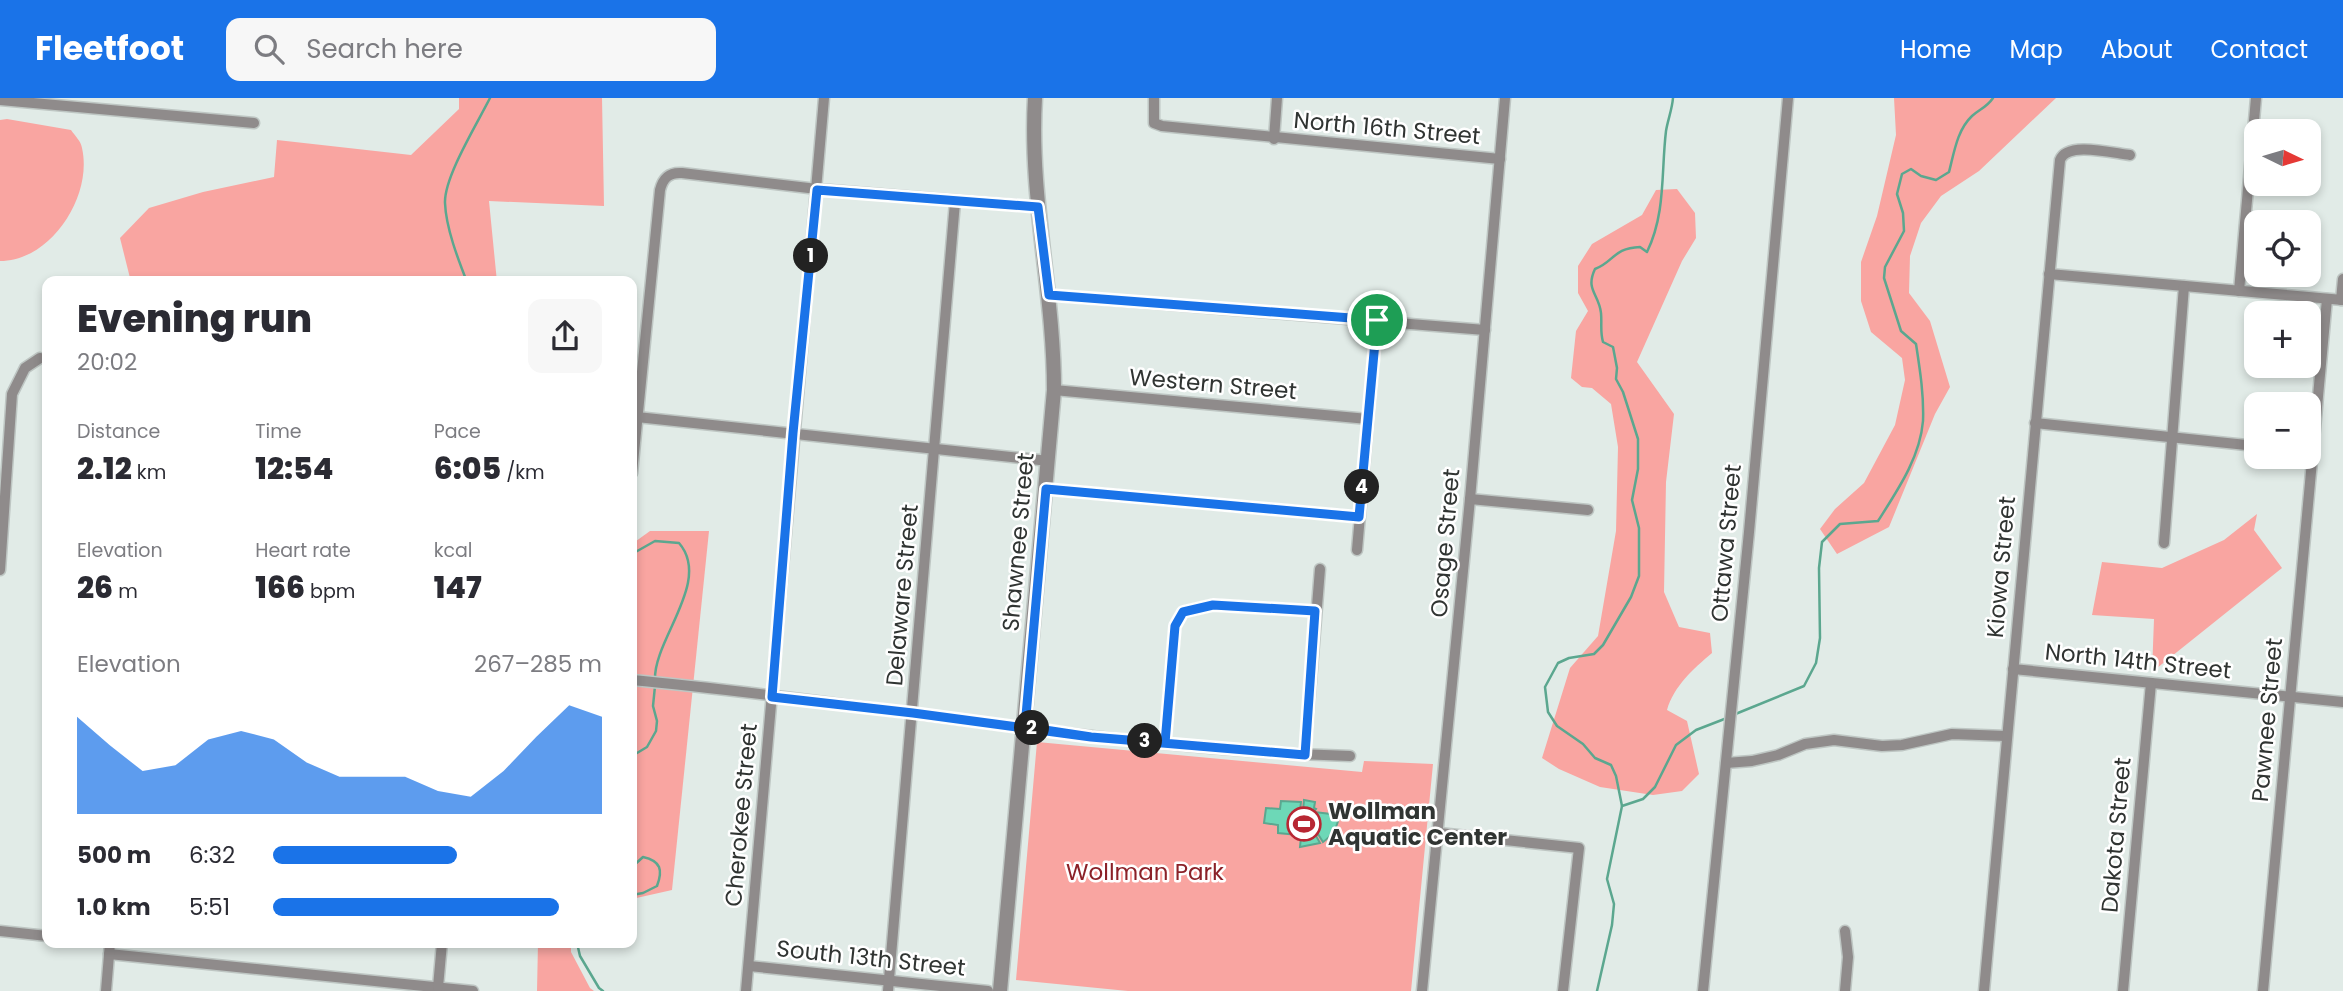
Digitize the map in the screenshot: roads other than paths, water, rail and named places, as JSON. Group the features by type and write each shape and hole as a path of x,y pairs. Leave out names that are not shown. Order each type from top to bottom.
{"street":[{"name":"Cherokee Street","path":"747,991 793,433 824,98"},
{"name":"Shawnee Street","path":"1000,991 1054,390 1054,345 1032,138 1035,98"},
{"name":"North 16th Street","path":"1154,98 1154,123 1162,127 1500,159"},
{"path":"1274,139 1277,98"},
{"name":"Osage Street","path":"1422,991 1486,330 1505,98"},
{"name":"Ottawa Street","path":"1703,991 1788,98"},
{"path":"2239,291 2256,98"},
{"path":"0,100 254,123"},
{"name":"Kiowa Street","path":"1984,991 2060,160 2062,154 2068,150 2130,155"},
{"path":"1038,207 817,190 674,172 662,182 660,190 637,417 1049,461"},
{"name":"Delaware Street","path":"889,986 955,202"},
{"path":"2049,274 2342,300 2343,279"},
{"path":"2164,543 2185,286"},
{"path":"1049,295 1486,330"},
{"name":"Pawnee Street","path":"2317,392 2327,299"},
{"path":"1357,551 1377,320"},
{"path":"0,570 12,394 24,368 40,358"},
{"name":"Western Street","path":"1054,390 1368,419"},
{"path":"2035,423 2244,445"},
{"name":"Pawnee Street","path":"2263,991 2310,469"},
{"path":"1046,489 1359,517"},
{"path":"1470,499 1588,510"},
{"path":"1305,755 1320,569"},
{"path":"1165,743 1175,626 1183,612 1213,605 1315,611"},
{"name":"North 14th Street","path":"2013,669 2343,702"},
{"path":"637,681 1091,737 1350,757"},
{"name":"Dakota Street","path":"2123,991 2151,684"},
{"path":"1726,763 1752,761 1778,755 1805,744 1834,740 1902,746 1952,734 2006,736"},
{"path":"1439,832 1579,848 1563,991"},
{"path":"0,931 42,935"},
{"path":"1845,932 1848,957 1845,991"},
{"path":"106,991 110,948 473,991"},
{"path":"438,987 442,948"},
{"name":"South 13th Street","path":"749,966 889,986 988,991"}],"waterway":[{"path":"465,276 448,223 446,192 455,165 490,98"},
{"path":"1622,806 1611,765 1595,758 1583,744 1557,726 1548,712 1545,687 1558,663 1569,658 1594,654 1603,645 1631,597 1639,576 1639,528 1632,500 1638,469 1638,439 1616,379 1613,347 1603,342 1600,307 1591,282 1595,269 1624,250 1640,247 1647,252 1660,207 1666,131 1673,98"},
{"path":"1733,715 1804,686 1816,663 1820,638 1819,568 1822,542 1840,524 1878,521 1912,461 1923,421 1916,344 1901,331 1884,278 1885,267 1904,231 1903,213 1897,194 1902,174 1911,169 1921,176 1936,180 1949,172 1963,128 1972,116 1993,98"},
{"path":"637,551 655,541 679,543 687,558 689,575 686,592 663,646 655,679"},
{"path":"637,753 647,747 656,731 657,721 653,706 655,686"},
{"path":"1597,991 1612,925 1614,904 1607,879 1622,806 1643,799 1655,787 1676,745 1696,730 1727,718"},
{"path":"637,862 643,857 654,861 660,871 657,886 637,894"},
{"path":"578,948 580,956 603,991"}],"place":[{"name":"Wollman Aquatic Center","path":"1304,824"}],"park label":[{"name":"Wollman Park","path":"1145,872"}]}
